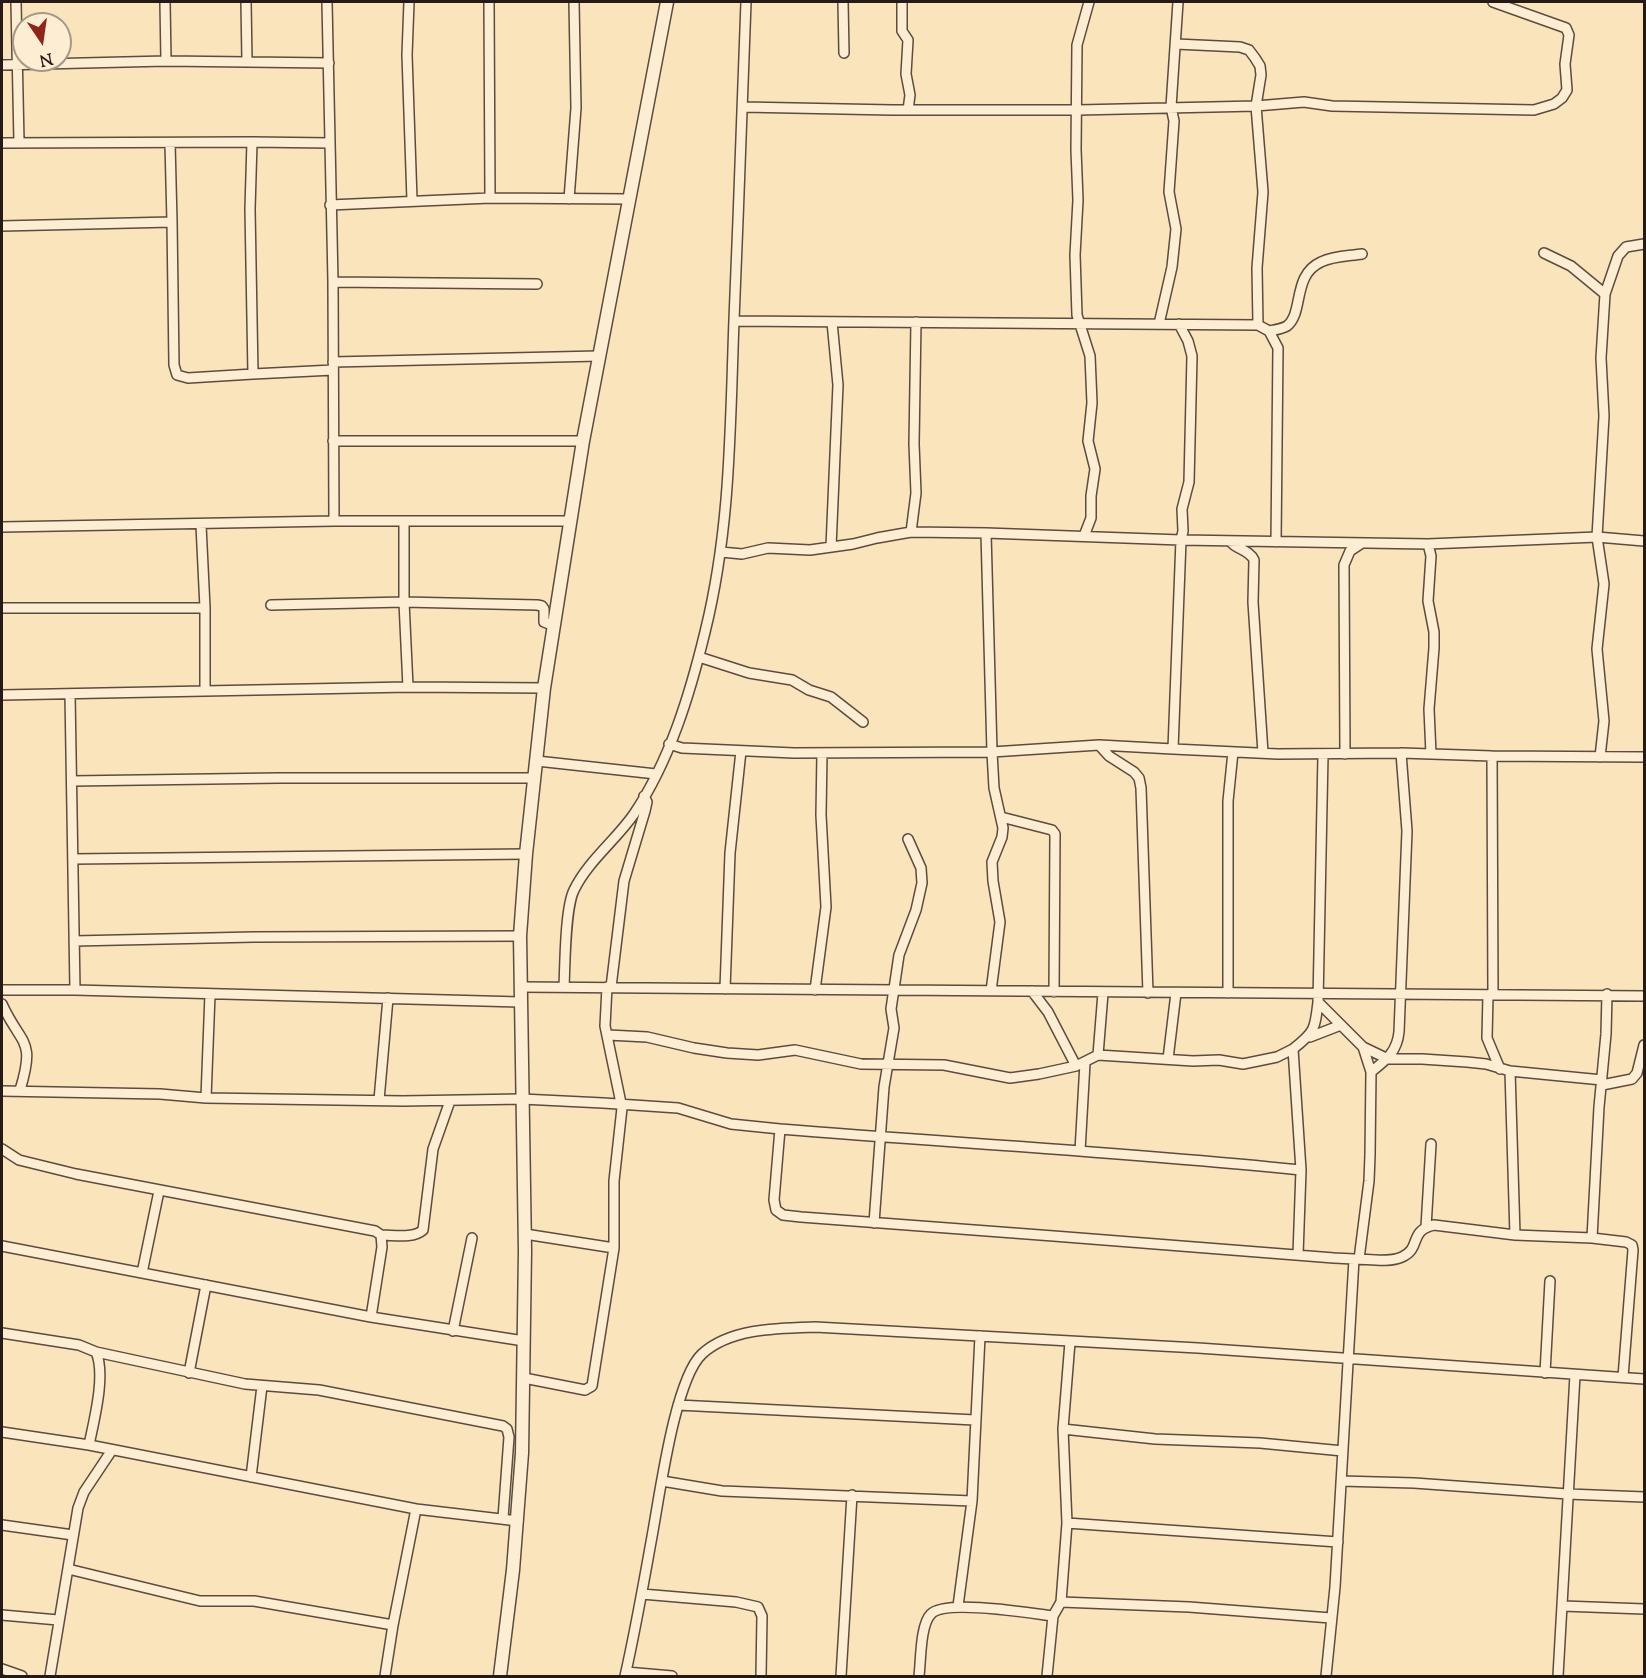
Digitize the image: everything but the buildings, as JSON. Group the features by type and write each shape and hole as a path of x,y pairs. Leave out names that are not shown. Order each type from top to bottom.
{"street":[{"path":"165,2 166,61"},
{"path":"246,2 247,61"},
{"path":"327,2 333,282 334,521"},
{"path":"409,2 407,55 412,200"},
{"path":"489,2 490,198"},
{"path":"569,199 576,108 574,2"},
{"path":"500,1677 518,1521 524,1378 525,1234 520,936 526,854 544,688 583,441 667,2"},
{"path":"564,987 573,891 634,814 656,774 680,718 699,657 714,592 721,552 730,467 746,2"},
{"path":"843,2 844,53"},
{"path":"902,2 902,31 908,40 906,74 910,95 908,110"},
{"path":"1084,536 1091,518 1090,496 1095,469 1088,441 1092,403 1090,356 1078,324 1076,150 1077,45 1089,2"},
{"path":"1159,324 1172,267 1176,230 1169,192 1174,121 1171,107 1178,2"},
{"path":"743,107 1078,110 1256,106 1304,102 1332,106 1534,110 1554,104 1567,90 1565,64 1569,43 1566,28 1493,2"},
{"path":"1505,6 1520,2"},
{"path":"1176,44 1229,45 1249,50 1260,66 1256,106 1263,192 1257,268 1258,324"},
{"path":"72,63 247,61 329,63"},
{"path":"17,72 19,142"},
{"path":"252,142 250,209 254,374"},
{"path":"2,143 330,143"},
{"path":"170,143 174,365 177,375 184,378 333,366 599,356"},
{"path":"330,205 490,198 629,199"},
{"path":"2,226 172,222"},
{"path":"1600,757 1604,721 1597,649 1604,584 1597,537 1604,416 1601,358 1605,294 1618,256 1626,247 1644,244"},
{"path":"1544,253 1571,266 1605,294"},
{"path":"1269,331 1284,328 1292,320 1304,280 1313,266 1328,259 1362,254"},
{"path":"333,282 537,284"},
{"path":"734,321 1258,324 1269,331 1278,348 1276,542"},
{"path":"831,547 838,385 832,322"},
{"path":"911,532 916,494 914,444 916,322"},
{"path":"1173,749 1183,531 1182,509 1189,482 1192,356 1190,346 1179,324"},
{"path":"333,441 583,441"},
{"path":"2,527 334,521 404,523 570,521"},
{"path":"404,523 404,603 408,687"},
{"path":"201,525 205,608 205,690"},
{"path":"721,552 742,554 768,548 810,550 911,532 1428,544 1597,537 1644,541"},
{"path":"986,532 994,788 1003,833 992,862 1000,922 991,991"},
{"path":"1230,541 1236,547 1246,550 1254,560 1253,602 1263,753"},
{"path":"1345,754 1344,565 1350,551 1362,543"},
{"path":"1428,544 1431,556 1428,602 1434,633 1429,709 1431,754"},
{"path":"271,605 404,603 539,605 544,609 544,622 554,626"},
{"path":"2,608 205,608"},
{"path":"699,657 749,673 792,680 809,690 831,697 864,722"},
{"path":"2,695 408,687 544,688"},
{"path":"70,694 75,990"},
{"path":"669,744 682,748 822,753 992,752 1100,745 1323,755 1401,753 1644,757"},
{"path":"1100,745 1109,756 1134,772 1139,778 1141,788 1148,993"},
{"path":"725,989 730,853 741,751"},
{"path":"1228,993 1228,801 1233,752"},
{"path":"815,990 826,907 821,815 822,753"},
{"path":"1371,1072 1388,1059 1398,1041 1405,931 1407,831 1401,753"},
{"path":"1310,1036 1316,1021 1318,998 1323,755"},
{"path":"1492,756 1491,995 1487,1038 1505,1070 1515,1235"},
{"path":"537,761 656,774"},
{"path":"72,781 534,778"},
{"path":"524,1378 582,1389 590,1388 614,1248 614,1181 622,1104 605,1018 624,881 645,812 647,801 644,796"},
{"path":"1001,818 1052,830 1055,834 1054,992"},
{"path":"874,1223 888,1065 894,1031 891,1009 900,955 922,884 921,868 908,839"},
{"path":"73,859 526,854"},
{"path":"74,941 254,937 520,936"},
{"path":"521,987 1228,993 1318,998 1400,994 1644,996"},
{"path":"2,990 520,1002"},
{"path":"1032,991 1081,1064 1080,1151"},
{"path":"1098,1055 1103,993"},
{"path":"1168,1059 1176,993"},
{"path":"206,1098 210,994"},
{"path":"1592,1238 1607,994"},
{"path":"380,1100 388,998"},
{"path":"1318,998 1363,1047 1388,1059 1486,1064 1505,1070 1602,1082 1632,1079 1637,1073 1644,1045"},
{"path":"2,1004 27,1048 28,1065 20,1090"},
{"path":"608,1035 647,1037 727,1053 758,1055 795,1050 861,1064 936,1064 1010,1078 1081,1064 1098,1055 1219,1060 1244,1065 1277,1057 1293,1049 1310,1036 1341,1025"},
{"path":"1326,1677 1338,1542 1356,1259 1369,1181 1371,1072 1363,1047"},
{"path":"1293,1049 1302,1170 1298,1255"},
{"path":"2,1091 160,1094 206,1098 450,1101 522,1099 622,1104 678,1108 731,1124 780,1129 1175,1157 1302,1170"},
{"path":"2,1149 16,1159 25,1162 159,1191 359,1226 372,1229 381,1235 412,1235 423,1230 433,1149 450,1101"},
{"path":"780,1129 774,1206 779,1213 801,1217 1356,1259 1401,1258 1413,1247 1417,1234 1426,1227 1441,1225 1515,1235 1592,1238 1626,1242 1632,1245 1633,1250 1623,1377"},
{"path":"1426,1227 1431,1144"},
{"path":"142,1273 159,1191"},
{"path":"525,1234 614,1248"},
{"path":"370,1317 382,1247 381,1235"},
{"path":"453,1331 472,1238"},
{"path":"2,1246 127,1268 142,1273 370,1317 524,1341"},
{"path":"1545,1373 1550,1281"},
{"path":"189,1373 206,1285"},
{"path":"672,1677 626,1674 678,1404 687,1377 698,1358 704,1352 726,1340 775,1328 815,1327 1198,1348 1644,1379"},
{"path":"2,1333 80,1345 96,1352 189,1373 262,1386 319,1390 503,1426 509,1437 503,1518"},
{"path":"958,1606 972,1502 980,1336"},
{"path":"1047,1677 1053,1616 1061,1602 1067,1523 1063,1429 1070,1342"},
{"path":"89,1445 99,1382 99,1362 96,1352"},
{"path":"1558,1677 1575,1375"},
{"path":"251,1477 262,1386"},
{"path":"678,1404 975,1420"},
{"path":"1063,1429 1155,1439 1268,1444 1343,1451"},
{"path":"2,1432 89,1445 416,1509 518,1521"},
{"path":"50,1677 58,1620 81,1498 112,1450"},
{"path":"662,1481 714,1490 972,1502"},
{"path":"1341,1481 1414,1483 1644,1497"},
{"path":"841,1677 852,1495"},
{"path":"385,1677 416,1509"},
{"path":"1067,1523 1338,1542"},
{"path":"2,1525 73,1535"},
{"path":"68,1569 200,1600 254,1601 393,1625"},
{"path":"642,1594 736,1602 758,1607 762,1616 761,1677"},
{"path":"1061,1602 1189,1607 1331,1618"},
{"path":"919,1677 922,1641 927,1619 939,1609 958,1606 1053,1616"},
{"path":"1563,1606 1644,1609"},
{"path":"2,1615 58,1620"},
{"path":"2,1669 18,1676"}]}
